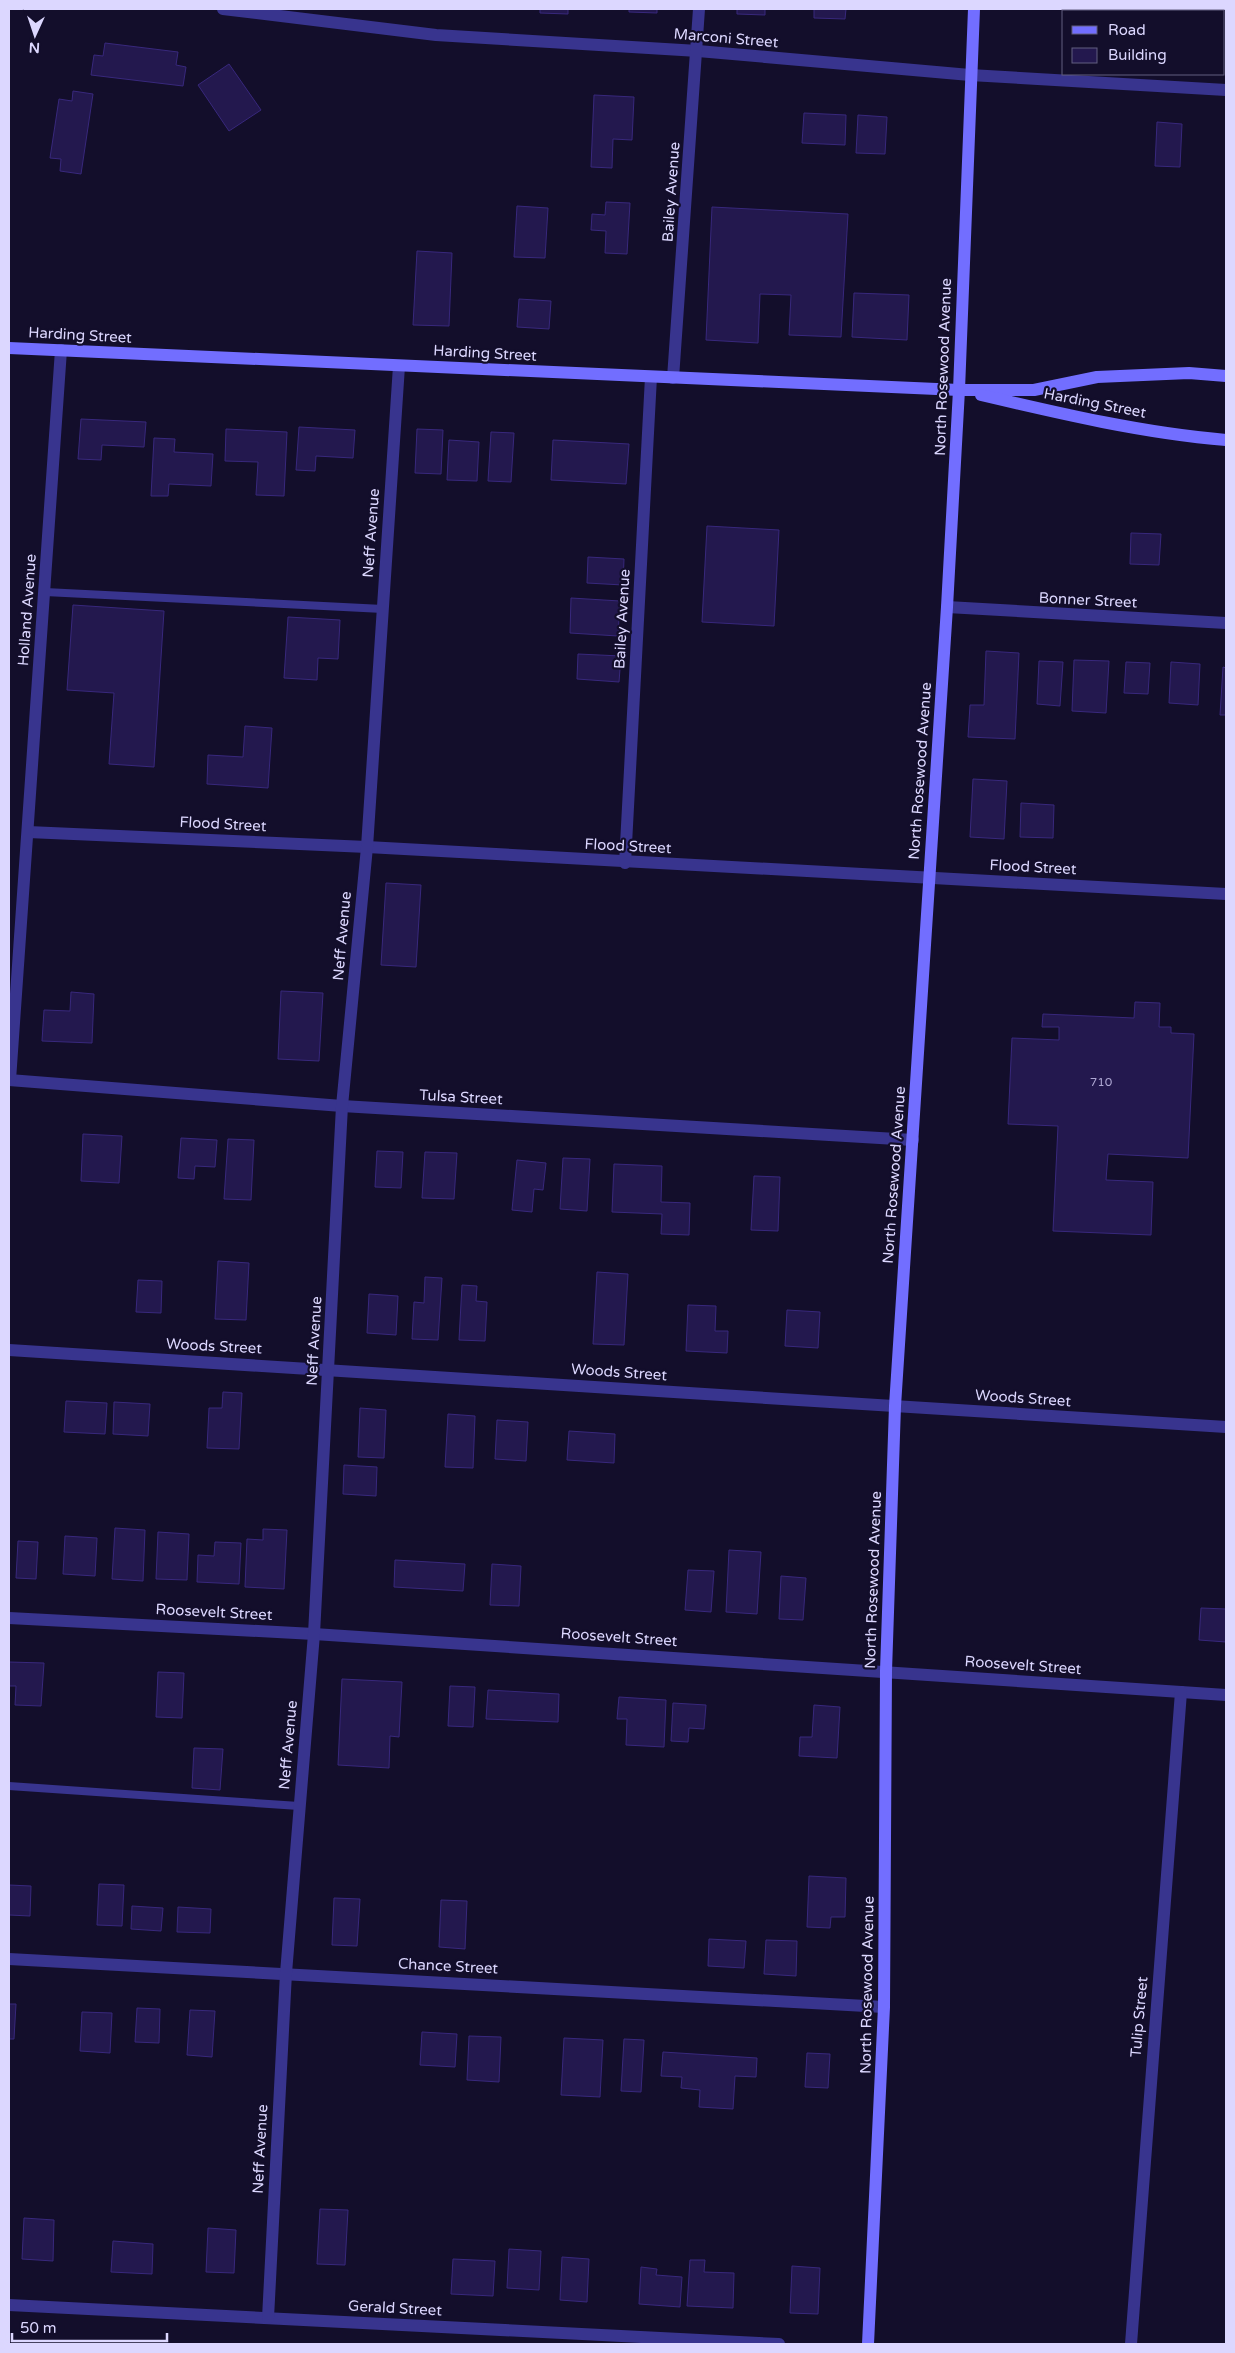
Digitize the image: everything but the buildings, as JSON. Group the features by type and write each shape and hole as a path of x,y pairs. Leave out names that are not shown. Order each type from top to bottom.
{"street":[{"name":"Marconi Street","path":"223,9 436,35 698,52 970,75 1226,90"},
{"name":"Bailey Avenue","path":"673,378 698,52 699,9"},
{"name":"North Rosewood Avenue","path":"868,2344 884,2007 886,1671 896,1406 947,607 959,390 974,9"},
{"name":"Harding Street","path":"9,348 959,390 1034,390 1097,377 1189,373 1226,376"},
{"name":"Holland Avenue","path":"10,1080 61,350"},
{"name":"Neff Avenue","path":"268,2318 286,1973 314,1634 342,1106 367,847 399,366"},
{"name":"Bailey Avenue","path":"625,863 651,377"},
{"name":"Harding Street","path":"959,390 1104,423 1189,437 1226,440"},
{"name":"Bonner Street","path":"947,607 1226,623"},
{"name":"Flood Street","path":"28,832 367,847 625,863 929,877 1226,894"},
{"name":"Tulsa Street","path":"10,1080 342,1106 913,1140"},
{"name":"Woods Street","path":"9,1350 1226,1427"},
{"name":"Roosevelt Street","path":"9,1618 314,1634 1226,1695"},
{"name":"Tulip Street","path":"1130,2344 1181,1692"},
{"name":"Chance Street","path":"9,1959 884,2007"},
{"name":"Gerald Street","path":"9,2305 779,2344"}],"lane":[{"path":"44,592 383,609"},
{"path":"9,1786 299,1806"}]}
